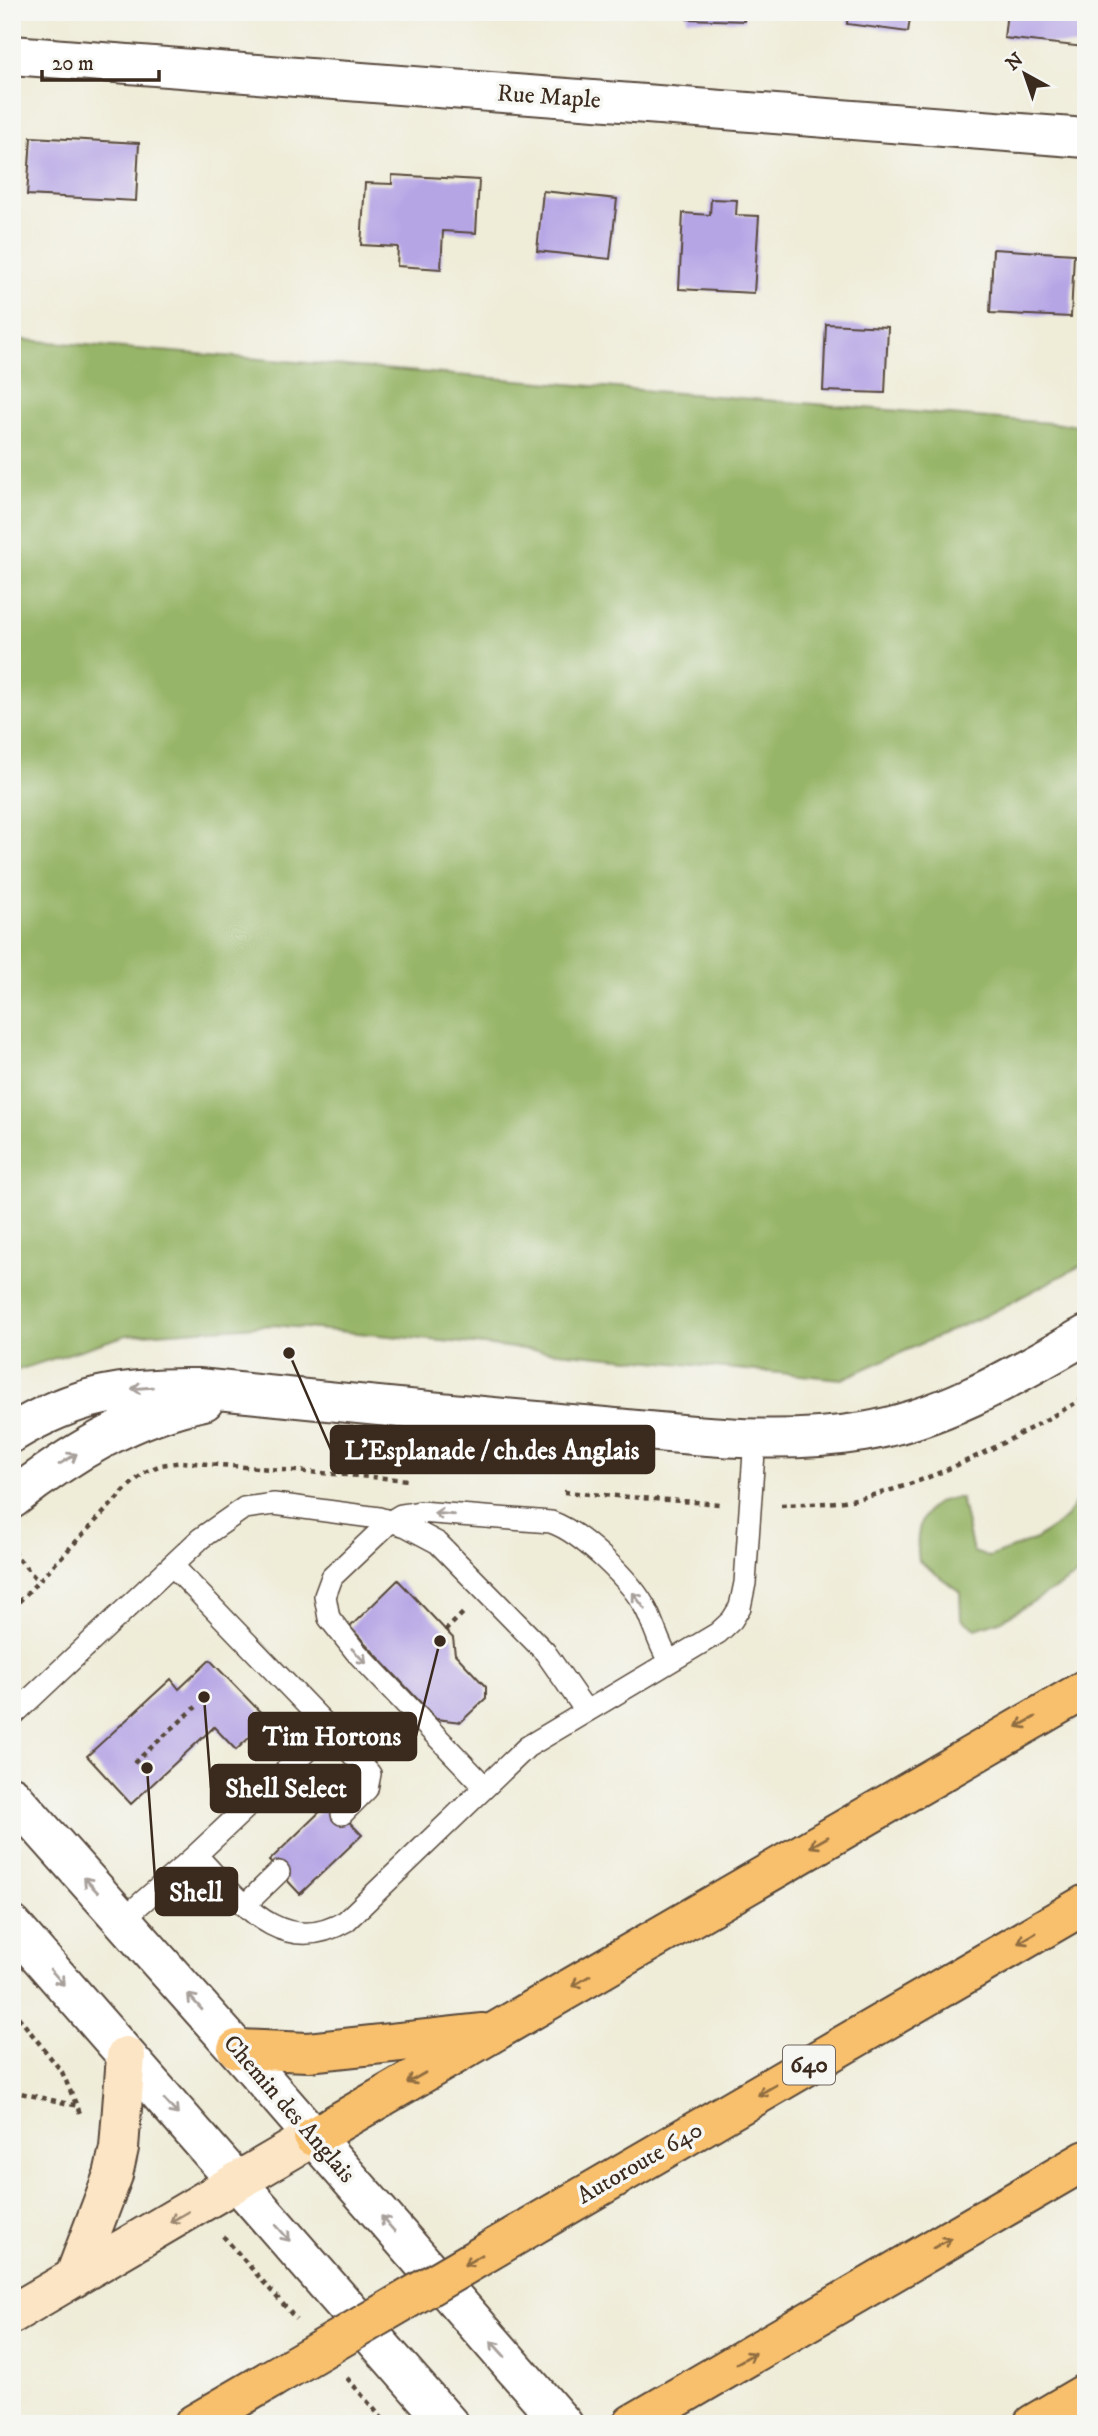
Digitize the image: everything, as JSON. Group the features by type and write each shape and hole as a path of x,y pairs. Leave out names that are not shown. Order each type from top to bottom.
{"highway":[{"path":"313,2137 1086,1689"},
{"name":"Autoroute 640","path":"194,2424 1086,1903"},
{"path":"237,2049 308,2052 496,2031"},
{"path":"632,2424 1086,2160"},
{"path":"1033,2424 1086,2393"}],"main road":[{"path":"74,2277 113,2175 119,2148 126,2056"},
{"path":"12,2314 313,2137"}],"street":[{"name":"Rue Maple","path":"12,55 1086,138"},
{"path":"12,1433 69,1404 118,1390 198,1388 639,1430 755,1438 831,1436 900,1422 999,1384 1086,1335"},
{"path":"12,1499 57,1466 136,1421 205,1401 283,1397"},
{"name":"Chemin des Anglais","path":"12,1797 237,2049 564,2424"},
{"path":"12,1925 449,2424"}],"lane":[{"path":"196,1855 245,1905 275,1928 292,1934 329,1931 366,1904 527,1747 718,1633 732,1620 740,1607 745,1583 755,1438"},
{"path":"12,1716 172,1565 226,1518 258,1504 339,1511 391,1521 438,1543 545,1652 586,1711"},
{"path":"485,1787 356,1653 329,1618 325,1596 332,1577 391,1521 401,1515 420,1512 551,1522 565,1527 596,1551 638,1598 669,1661"},
{"path":"172,1565 370,1774 368,1788 342,1814"},
{"path":"122,1920 196,1855 330,1729"},
{"path":"245,1905 279,1872"}],"path":[{"path":"783,1505 853,1500 885,1492 994,1448 1086,1397"},
{"path":"12,1609 128,1486 145,1472 161,1465 182,1462 313,1473"},
{"path":"12,1551 38,1581"},
{"path":"134,1763 195,1707"},
{"path":"12,2009 62,2072 83,2123"},
{"path":"12,2091 78,2106"}],"green space":[{"path":"12,339 1086,426 1086,1263 995,1311 842,1379 273,1325 127,1335 12,1372"},
{"path":"1086,1485 1086,1570 1002,1620 976,1629 961,1619 960,1592 919,1561 918,1538 923,1517 937,1503 961,1498 973,1552 989,1557 1034,1540 1065,1519"}],"building":[{"path":"687,12 745,12 744,21 687,19"},
{"path":"848,12 911,12 908,32 847,24"},
{"path":"1007,12 1086,12 1084,47 1004,38"},
{"path":"31,137 139,143 136,201 27,195"},
{"path":"392,175 479,180 476,233 443,231 441,269 397,266 398,247 361,245 365,183 392,184"},
{"path":"543,191 617,199 610,259 537,251"},
{"path":"711,199 737,200 736,215 759,216 754,293 679,289 683,213 710,215"},
{"path":"993,249 1074,254 1071,317 990,313"},
{"path":"826,324 888,327 885,393 823,391"},
{"path":"398,1580 453,1638 455,1654 486,1687 486,1698 461,1722 436,1719 350,1627"},
{"path":"210,1660 268,1720 236,1750 214,1727 131,1804 87,1756 171,1679 179,1689"},
{"path":"330,1802 362,1835 300,1894 269,1861"}],"place":[{"name":"L'Esplanade / ch.des Anglais","path":"289,1353"},
{"name":"Tim Hortons","path":"440,1641"},
{"name":"Shell Select","path":"204,1697"},
{"name":"Shell","path":"147,1768"}]}
